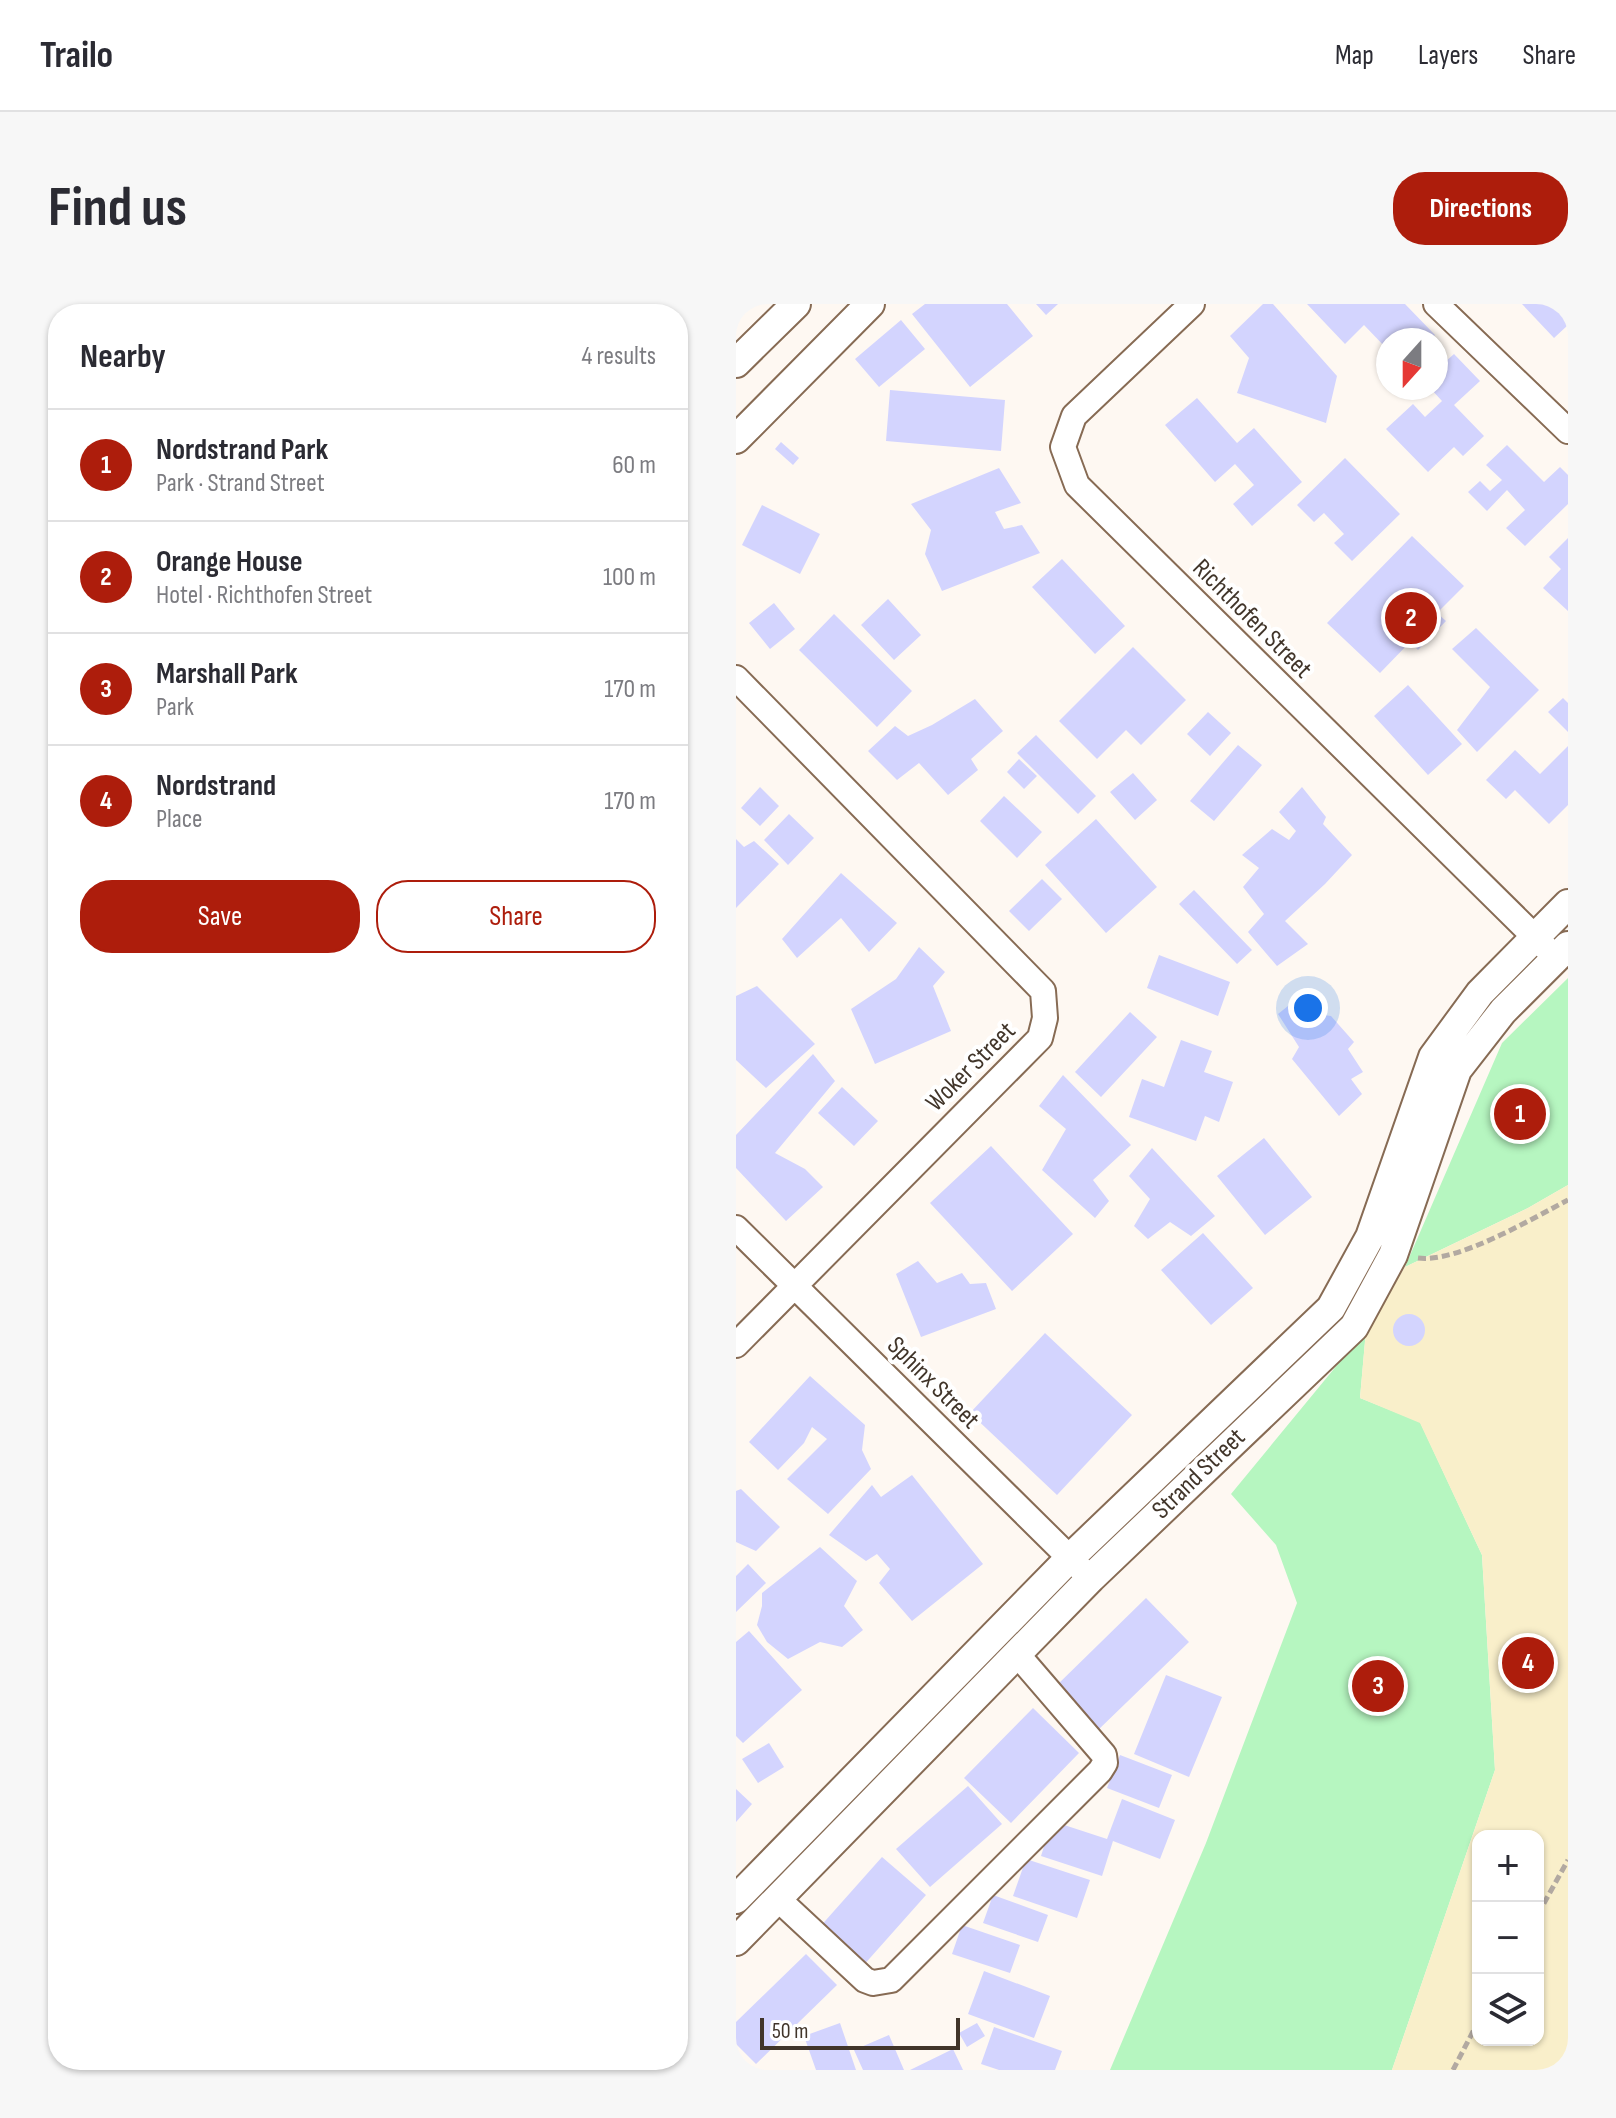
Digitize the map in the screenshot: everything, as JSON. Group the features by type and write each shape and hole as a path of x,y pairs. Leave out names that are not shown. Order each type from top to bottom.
{"street":[{"path":"736,363 796,304"},
{"path":"736,439 870,304"},
{"name":"Richthofen Street","path":"1192,304 1074,416 1063,447 1077,485 1535,939 1562,952"},
{"path":"1436,304 1568,431"},
{"name":"Woker Street","path":"736,678 1043,991 1045,1018 1040,1038 736,1345"},
{"name":"Strand Street","path":"736,1899 1070,1558 1331,1308 1370,1237 1433,1057 1480,993 1568,904"},
{"name":"Strand Street","path":"736,1941 1091,1578 1354,1327 1393,1255 1457,1070 1503,1011 1562,952"},
{"name":"Sphinx Street","path":"736,1228 1091,1578"},
{"path":"778,1899 865,1980 873,1983 891,1980 1100,1771 1105,1763 1104,1755 1017,1654"}],"path":[{"path":"1393,1255 1430,1260 1469,1249 1568,1200"},
{"path":"1544,1903 1568,1860"},
{"path":"1453,2070 1472,2034"}],"green space":[{"path":"1568,978 1568,1185 1528,1208 1405,1267 1502,1043"},
{"path":"1366,1330 1360,1398 1420,1422 1482,1555 1495,1770 1392,2070 1110,2070 1206,1843 1297,1603 1276,1545 1231,1494"}],"sand":[{"path":"1568,1185 1568,2070 1392,2070 1472,1837 1472,2046 1544,2046 1544,1830 1474,1830 1495,1770 1482,1555 1420,1423 1360,1398 1366,1330 1405,1267 1528,1208"}],"building":[{"path":"925,304 1007,304 1033,336 970,387 912,314"},
{"path":"1036,304 1058,304 1046,315"},
{"path":"1263,304 1273,304 1337,376 1326,423 1237,393 1249,358 1230,336"},
{"path":"1307,304 1405,304 1428,328 1376,328 1376,338 1364,325 1345,344"},
{"path":"1522,304 1568,304 1568,325 1554,338"},
{"path":"901,320 925,349 879,387 855,359"},
{"path":"1454,354 1480,381 1454,405 1484,436 1463,456 1454,447 1428,472 1386,429 1413,404 1425,417 1441,400 1448,400 1448,359"},
{"path":"890,390 1005,400 1001,451 886,441"},
{"path":"1197,398 1237,443 1254,428 1302,482 1252,526 1233,504 1254,485 1235,464 1215,482 1165,425"},
{"path":"781,442 799,458 793,465 775,449"},
{"path":"1507,445 1544,482 1560,467 1568,475 1568,504 1525,546 1506,528 1525,510 1507,490 1487,511 1468,492 1480,481 1490,491 1502,480 1486,465"},
{"path":"1345,458 1400,514 1352,561 1334,543 1344,534 1324,513 1314,522 1297,505"},
{"path":"999,468 1021,503 995,512 1004,529 1022,525 1040,553 942,591 925,554 931,530 911,504"},
{"path":"762,505 820,534 800,574 742,545"},
{"path":"1412,536 1464,586 1437,613 1446,621 1418,650 1410,642 1380,673 1327,623"},
{"path":"1568,538 1568,611 1543,588 1561,569 1549,557"},
{"path":"1062,559 1125,626 1095,654 1032,587"},
{"path":"888,599 921,635 894,660 861,625"},
{"path":"774,603 795,629 770,649 749,623"},
{"path":"834,614 912,691 877,727 799,650"},
{"path":"1476,628 1539,690 1477,752 1457,730 1490,687 1452,649"},
{"path":"1133,647 1186,700 1141,745 1126,730 1097,759 1059,721"},
{"path":"1408,685 1462,744 1428,775 1374,716"},
{"path":"1563,698 1568,703 1568,732 1548,712"},
{"path":"975,699 1003,731 971,759 978,770 948,795 919,763 897,780 868,751 895,726 908,736"},
{"path":"1208,712 1231,733 1210,756 1187,734"},
{"path":"1036,735 1096,796 1078,814 1017,753"},
{"path":"1238,745 1262,765 1214,821 1190,801"},
{"path":"1568,746 1568,805 1549,824 1515,790 1506,799 1486,780 1515,750 1540,774"},
{"path":"1019,759 1037,776 1024,789 1007,772"},
{"path":"1133,773 1157,800 1135,820 1110,792"},
{"path":"760,787 779,806 760,826 741,808"},
{"path":"1302,787 1326,817 1323,824 1352,855 1285,921 1308,944 1277,966 1248,932 1264,914 1243,887 1259,868 1242,855 1272,829 1289,840 1296,831 1279,812"},
{"path":"1004,796 1042,832 1017,858 980,821"},
{"path":"789,814 814,838 788,865 764,840"},
{"path":"1096,819 1157,887 1106,933 1045,865"},
{"path":"736,839 744,847 754,841 779,864 736,908"},
{"path":"841,873 897,923 869,952 841,918 797,958 782,939"},
{"path":"1042,879 1062,899 1029,931 1009,911"},
{"path":"1194,890 1252,950 1237,964 1179,904"},
{"path":"919,947 945,972 933,986 951,1031 875,1064 851,1009 896,979"},
{"path":"1159,955 1230,982 1218,1016 1147,988"},
{"path":"757,986 815,1044 766,1088 736,1060 736,996"},
{"path":"1298,998 1310,1013 1331,1016 1354,1042 1348,1049 1363,1072 1351,1079 1362,1094 1339,1116 1292,1059 1299,1047 1278,1014"},
{"path":"1130,1012 1157,1037 1101,1097 1075,1072"},
{"path":"1181,1040 1212,1051 1204,1072 1233,1082 1219,1122 1205,1116 1196,1141 1129,1117 1142,1079 1164,1087"},
{"path":"813,1054 835,1081 775,1153 805,1169 823,1187 786,1221 736,1168 736,1135"},
{"path":"1063,1075 1131,1145 1093,1180 1109,1201 1095,1218 1042,1170 1066,1129 1039,1106"},
{"path":"842,1087 878,1121 854,1146 818,1113"},
{"path":"1264,1138 1312,1197 1265,1235 1217,1176"},
{"path":"991,1146 1073,1234 1012,1291 930,1203"},
{"path":"1152,1148 1215,1216 1191,1236 1170,1222 1148,1239 1134,1226 1150,1199 1129,1176"},
{"path":"1203,1233 1253,1288 1211,1325 1161,1270"},
{"path":"918,1261 937,1283 962,1273 970,1284 986,1283 996,1309 921,1337 896,1274"},
{"path":"1409,1314 1420,1319 1425,1330 1420,1341 1409,1346 1398,1341 1393,1330 1398,1319"},
{"path":"1045,1333 1132,1415 1057,1495 970,1413"},
{"path":"810,1376 865,1425 862,1450 871,1469 828,1514 787,1479 827,1439 812,1427 804,1443 778,1470 749,1442"},
{"path":"912,1475 983,1564 912,1621 879,1583 890,1569 877,1554 866,1561 829,1535 872,1485 881,1497"},
{"path":"741,1489 780,1527 756,1551 736,1542 736,1491"},
{"path":"820,1547 857,1581 844,1606 863,1630 842,1647 820,1642 788,1659 767,1642 757,1625 762,1593"},
{"path":"748,1564 766,1583 736,1612 736,1576"},
{"path":"1146,1598 1189,1642 1096,1732 1054,1688"},
{"path":"749,1631 802,1690 743,1743 736,1736 736,1642"},
{"path":"1166,1675 1222,1697 1189,1777 1134,1754"},
{"path":"1033,1708 1079,1753 1011,1823 964,1778"},
{"path":"769,1743 784,1767 758,1783 742,1759"},
{"path":"1120,1755 1172,1775 1159,1808 1107,1788"},
{"path":"968,1786 1002,1824 930,1887 896,1849"},
{"path":"736,1789 752,1804 736,1822"},
{"path":"1122,1799 1175,1820 1160,1859 1113,1841 1102,1876 1041,1856 1052,1821 1107,1839"},
{"path":"882,1857 926,1895 862,1967 818,1929"},
{"path":"1026,1859 1090,1880 1077,1918 1013,1896"},
{"path":"993,1895 1048,1915 1038,1942 983,1923"},
{"path":"962,1925 1020,1945 1010,1973 952,1954"},
{"path":"806,1954 837,1985 756,2064 736,2044 736,2022"},
{"path":"984,1971 1050,1996 1034,2038 968,2014"},
{"path":"840,2023 856,2070 816,2070 804,2036"},
{"path":"977,2023 985,2036 967,2047 959,2033"},
{"path":"994,2027 1062,2051 1055,2070 999,2070 981,2064"},
{"path":"889,2035 904,2070 863,2070 854,2050"},
{"path":"953,2049 963,2070 910,2070"}],"place":[{"name":"Orange House","path":"1411,618"},
{"name":"Nordstrand Park","path":"1520,1114"},
{"name":"Nordstrand","path":"1528,1663"},
{"name":"Marshall Park","path":"1378,1686"}]}
